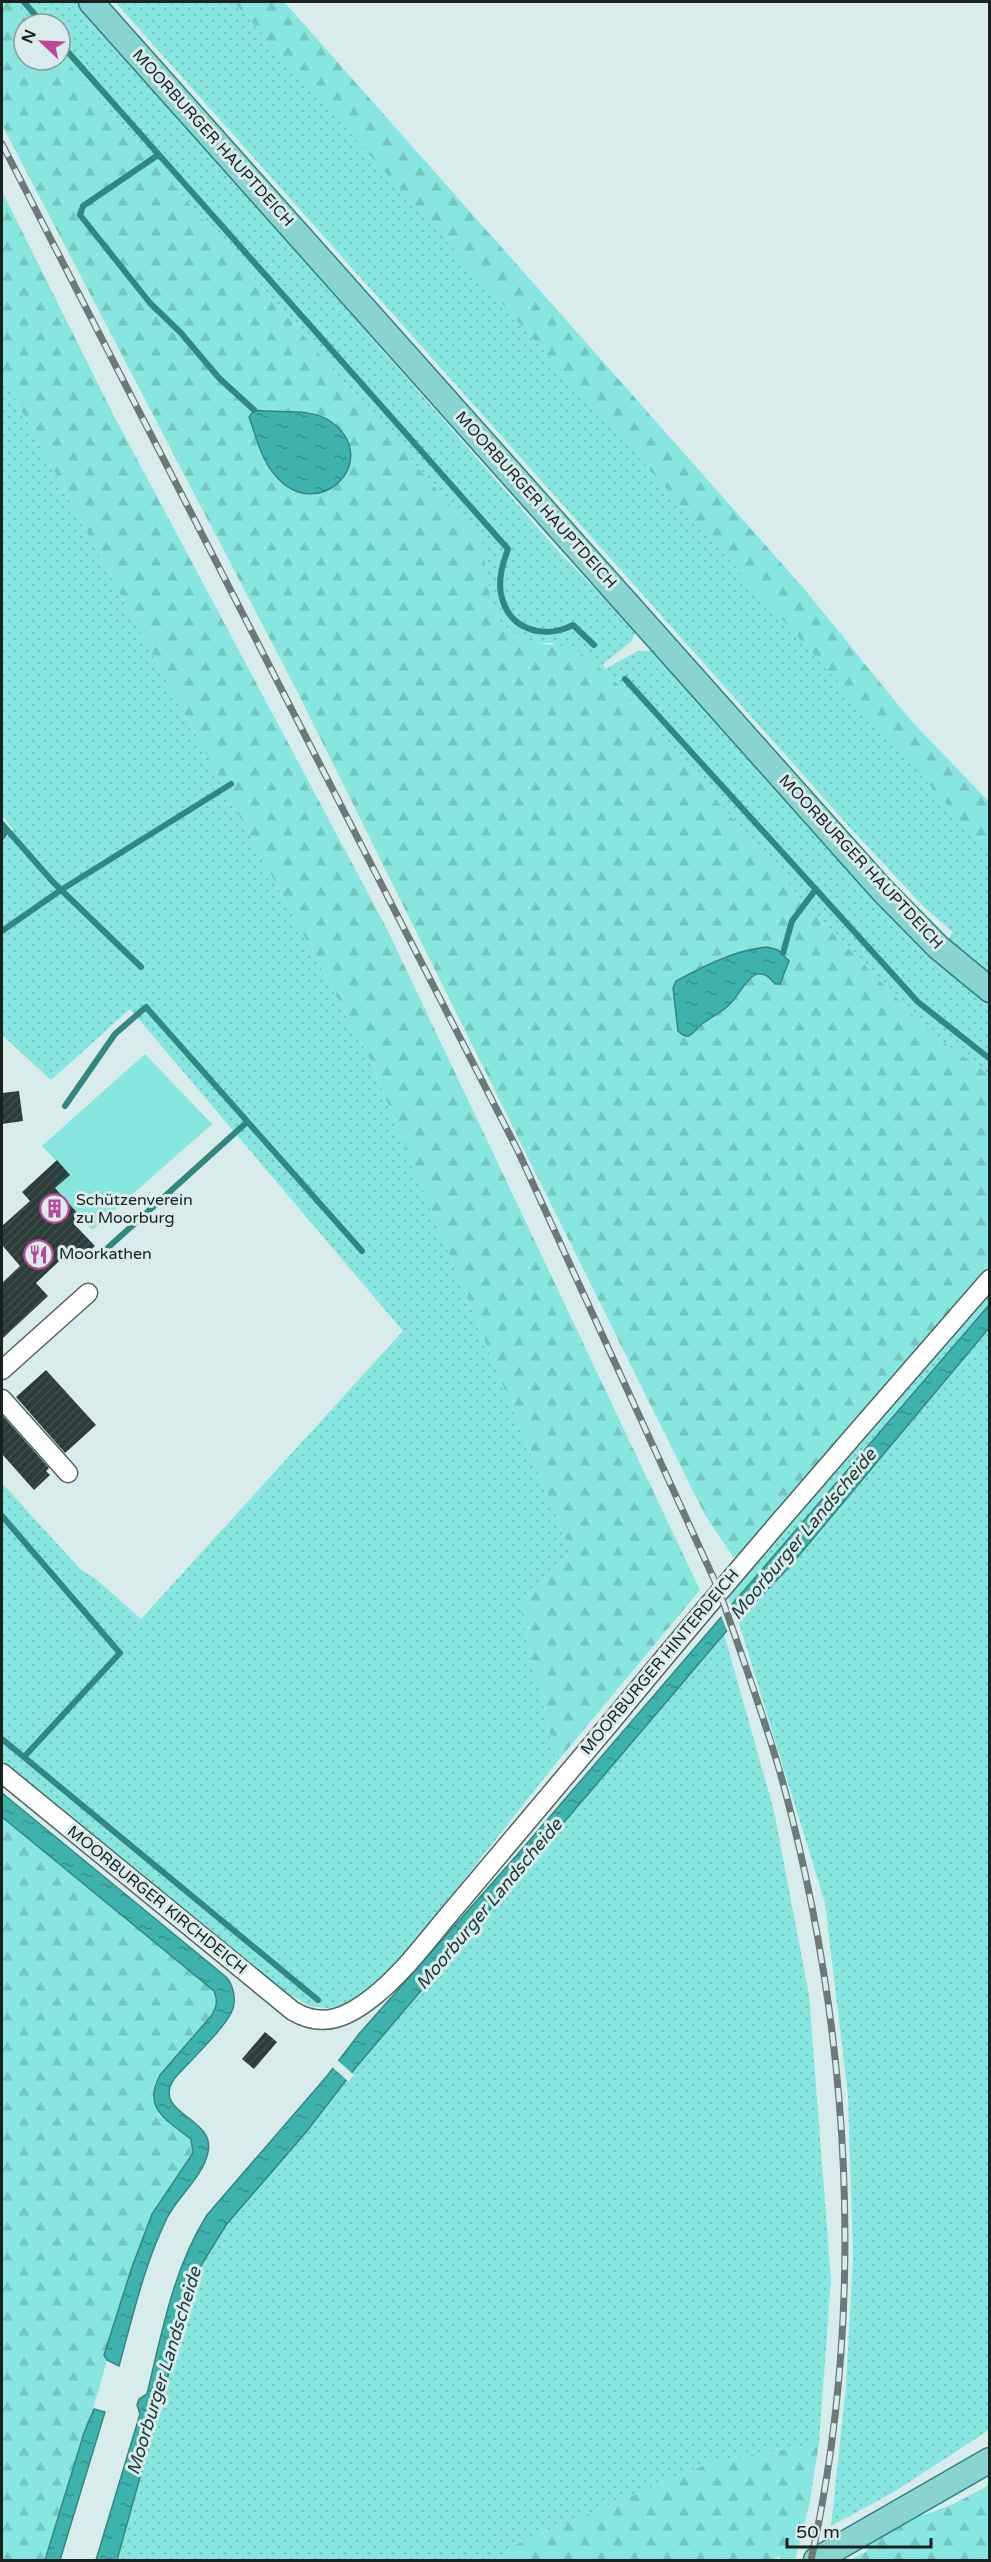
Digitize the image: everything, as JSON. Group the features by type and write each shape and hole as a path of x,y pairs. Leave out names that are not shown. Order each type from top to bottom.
{"main road":[{"name":"MOORBURGER HAUPTDEICH","path":"91,2 882,890 938,947 990,990"},
{"path":"816,2560 990,2460"}],"street":[{"name":"MOORBURGER HINTERDEICH","path":"316,2021 330,2020 350,2013 374,1997 390,1981 560,1784 719,1590 990,1279"},
{"path":"2,1370 88,1293"},
{"path":"2,1399 68,1473"},
{"name":"MOORBURGER KIRCHDEICH","path":"2,1773 285,2005 300,2015 316,2021"}],"green space":[{"path":"2,2 14,2 23,12 12,12 12,72 72,72 72,68 482,542 491,603 500,622 519,638 536,643 574,647 616,682 805,904 934,1036 989,1074 989,1266 778,1518 734,1558 705,1515 296,689 2,125","holes":["724,956 786,956 789,961 787,968 775,983 765,974 760,973 753,976 733,1000 706,1019 698,1029 676,1003 673,988 676,981"]},
{"path":"14,2 78,2 558,551 636,631 631,642 603,664 605,669 638,651 655,651 920,945 989,1005 989,1074 934,1036 805,904 616,682 552,643 536,643 519,638 500,622 491,603 482,542 72,68 72,12 23,12"},
{"path":"115,2 284,2 804,589 911,721 989,802 989,978 947,941 953,932 925,908 854,832"},
{"path":"234,2 284,2 804,589 911,721 989,802 989,852"},
{"path":"2,191 114,416 387,929 700,1590 557,1762 520,1607 571,1552 368,1055 2,374"},
{"path":"2,374 368,1055 571,1552 520,1607 557,1762 391,1972 350,2004 327,2008 309,2006 277,1986 2,1761 2,1483 80,1569 96,1579 141,1619 403,1331 130,1009 51,1080 2,1035 2,843 13,829 2,816"},
{"path":"145,1054 212,1124 92,1230 55,1188 69,1174 42,1146"},
{"path":"989,1290 989,1305 731,1605 727,1595"},
{"path":"989,1328 989,2430 894,2492 831,2526 846,2386 853,2257 848,2096 825,1903 738,1620 791,1565"},
{"path":"724,1634 774,1811 809,1995 831,2279 819,2443 712,2462 510,2547 507,2560 117,2560 197,2272 226,2225 307,2131 357,2066"},
{"path":"2,1817 214,1991 217,2005 212,2015 154,2085 158,2114 191,2139 193,2153 138,2249 104,2354 107,2360 93,2410 45,2560 2,2560"},
{"path":"819,2443 809,2506 795,2560 780,2560 780,2556 772,2560 507,2560 510,2547 712,2462"},
{"path":"989,2485 989,2560 850,2560 867,2551 868,2544 920,2516 952,2505"}],"water":[{"path":"254,410 303,412 330,421 345,436 351,453 348,468 339,482 326,491 309,494 292,489 275,475 262,455 249,417"},
{"path":"767,947 778,950 789,961 780,984 775,984 768,976 755,975 749,979 729,1005 702,1024 691,1035 686,1036 678,1031 673,988 676,981 731,955"},
{"name":"Moorburger Landscheide","path":"989,1305 989,1328 791,1565 724,1634 357,2066 307,2131 226,2225 197,2272 117,2560 96,2560 140,2414 137,2405 139,2399 147,2394 177,2279 185,2257 207,2215 327,2076 359,2034 517,1855"},
{"path":"2,1793 225,1976 233,1992 234,2002 228,2018 174,2079 169,2091 171,2100 177,2108 203,2131 208,2140 208,2152 201,2170 172,2210 159,2236 140,2291 119,2366 107,2360 104,2355 132,2267 152,2214 193,2153 191,2139 160,2113 154,2097 155,2087 160,2075 212,2015 216,2006 216,1998 214,1991 2,1817"},
{"path":"94,2409 105,2412 60,2560 45,2560 84,2433"}],"pier":[{"path":"730,1602 739,1624 728,1633 720,1613"},
{"path":"336,2059 354,2075 349,2082 331,2066"}],"building":[{"path":"19,1091 23,1121 2,1124 2,1093"},
{"path":"57,1160 70,1175 55,1188 81,1217 74,1224 95,1246 82,1258 73,1248 36,1283 48,1296 2,1339 2,1283 20,1266 2,1245 2,1226 30,1201 22,1192"},
{"path":"46,1370 96,1425 65,1453 16,1397"},
{"path":"2,1415 49,1468 46,1471 50,1475 34,1490 2,1454"},
{"path":"265,2032 277,2042 254,2069 242,2059"}],"waterway":[{"path":"24,2 33,12"},
{"path":"72,57 508,549 500,588 505,606 511,616 519,624 539,631 550,632 573,625 594,645"},
{"path":"158,155 83,206 80,215 150,303 181,333 219,378 254,410"},
{"path":"625,679 918,1002 990,1059"},
{"path":"2,931 61,890 231,784"},
{"path":"2,824 53,882 141,967"},
{"path":"2,837 7,830"},
{"path":"783,953 792,921 816,889"},
{"path":"65,1106 115,1034 146,1007 362,1251"},
{"path":"102,1253 247,1122"},
{"path":"2,1516 120,1653 24,1757"},
{"path":"2,1739 318,2000"}],"railway":[{"path":"2,144 518,1151 719,1590 761,1710 783,1783 806,1878 824,1975 837,2072 844,2170 845,2269 840,2367 829,2464 811,2560"}],"place":[{"name":"Schützenverein zu Moorburg","path":"55,1209"},
{"name":"Moorkathen","path":"38,1254"}]}
